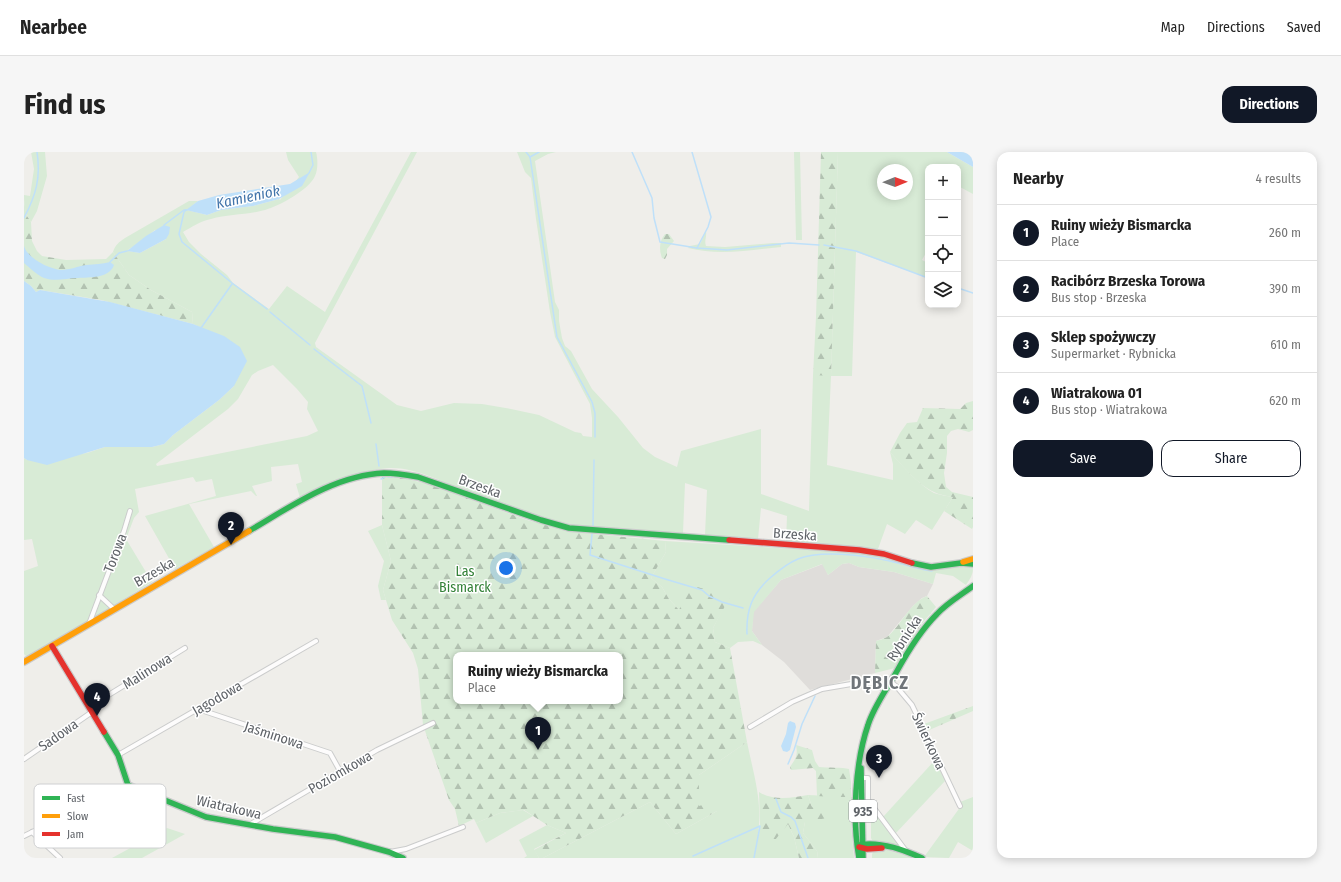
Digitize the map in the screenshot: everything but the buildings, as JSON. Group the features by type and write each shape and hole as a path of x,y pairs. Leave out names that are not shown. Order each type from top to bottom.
{"street":[{"name":"Brzeska","path":"25,660 52,646 299,501 347,480 365,475 386,472 400,472 418,477 541,520 569,528 859,550 884,554 931,567 961,563 973,564"},
{"name":"Torowa","path":"89,624 130,511"},
{"path":"961,563 973,559"},
{"name":"Rybnicka","path":"859,858 856,803 860,778 862,749 866,731 874,711 910,648 931,620 951,602 973,586"},
{"path":"100,595 114,609"},
{"name":"Jagodowa","path":"118,755 316,641"},
{"path":"52,646 118,755 128,784"},
{"name":"Malinowa","path":"91,709 185,648"},
{"path":"750,727 792,702 822,689 863,682 875,684 886,690"},
{"name":"Świerkowa","path":"891,682 912,705 960,806"},
{"name":"Sadowa","path":"24,759 91,709"},
{"name":"Jaśminowa","path":"198,709 330,753 340,771"},
{"name":"Poziomkowa","path":"249,825 377,750 433,723"},
{"path":"860,778 868,778 868,800 906,851"},
{"name":"Rybnicka","path":"860,778 864,846 863,858"},
{"name":"Wiatrakowa","path":"166,801 206,817 249,825 335,837 389,852 400,857"},
{"name":"Wiatrakowa","path":"389,852 406,849 463,827"},
{"path":"24,836 32,832"},
{"path":"858,846 874,849 885,847 906,851 922,858"},
{"path":"49,848 60,858"},
{"path":"400,857 406,849"}],"shaded area":[{"path":"849,563 859,567 894,572 933,584 927,596 922,598 913,606 887,637 876,641 875,673 810,690 784,662 762,645 752,631 753,612 781,580 823,564 828,575 842,564"}],"green space":[{"path":"31,152 45,152 47,176 37,211 31,222 25,209 24,195 30,196 34,169"},
{"path":"286,152 316,152 316,174 307,187 300,192 278,205 265,210 217,217 200,223 183,232 189,242 227,275 233,283 269,309 287,286 325,312 411,152 417,152 315,343 316,347 397,405 421,411 454,403 482,404 539,415 575,432 581,433 583,436 592,437 590,404 555,337 550,312 531,178 525,172 517,152 556,152 548,154 535,161 555,302 559,310 559,321 565,346 571,351 592,389 618,417 643,448 655,457 677,467 681,451 761,429 761,494 809,511 813,375 831,375 838,152 947,152 973,167 973,194 961,188 961,164 925,164 925,254 922,260 925,262 925,277 856,252 852,376 831,376 827,465 893,480 893,464 890,452 922,485 936,494 953,497 932,530 916,520 905,534 887,524 878,549 786,542 787,516 761,508 758,539 705,535 707,490 685,483 683,533 632,531 580,526 547,519 464,491 428,475 398,468 377,469 355,475 332,483 300,498 296,484 302,482 298,464 271,467 272,481 252,486 257,496 251,491 189,504 214,547 175,569 145,516 216,496 212,479 196,482 193,477 135,489 139,512 134,518 126,539 152,582 28,658 24,654 24,571 38,566 32,539 24,540 24,458 27,460 87,453 105,447 152,447 164,444 173,435 219,400 234,386 202,328 193,324 192,312 151,290 129,275 113,252 115,247 125,238 189,201 198,201 187,210 207,215 221,210 253,206 280,200 299,177 288,160","holes":["155,230 166,239 140,253 128,251","273,365 308,402 307,409 318,431 307,436 157,466 156,464 228,409 238,399 252,375"]},
{"path":"794,152 800,152 802,240 796,240"},
{"path":"821,152 838,152 831,376 813,375"},
{"path":"24,202 27,216 31,222 32,241 37,251 42,256 66,260 106,259 113,252 129,275 151,290 192,312 193,324 101,300 40,290 36,292 24,281"},
{"path":"706,231 706,246 725,247 781,243 781,247 723,252 711,252 688,248 690,246 700,244"},
{"path":"665,234 669,234 674,241 667,249 665,259 662,258 660,249"},
{"path":"973,401 973,430 969,432 958,429 951,431 947,436 947,453 944,473 946,487 952,492 973,497 972,529 944,511 953,497 936,493 922,485 890,452 907,423 917,422 923,408 960,409 966,403"},
{"name":"Las Bismarck","path":"382,477 402,478 429,484 527,520 573,532 665,541 666,552 651,578 662,587 669,599 679,610 691,585 730,597 713,628 715,642 730,648 747,742 699,775 699,806 715,801 717,811 676,834 650,802 543,858 539,858 534,850 566,833 547,825 524,810 500,813 476,823 474,819 459,826 455,809 449,800 423,725 418,669 413,653 392,620 383,590 391,561 382,525"},
{"path":"382,525 391,561 383,590 386,600 381,600 378,586 384,561 368,531"},
{"path":"665,541 845,552 884,556 909,566 932,570 960,567 973,568 973,570 966,585 953,576 936,573 933,584 894,572 859,567 849,563 842,564 828,575 822,564 781,580 754,612 752,631 762,645 753,641 738,642 730,648 715,642 713,628 729,597 679,610 669,599 662,587 651,578 666,552"},
{"path":"927,596 936,607 920,626 895,668 875,673 876,641 887,637 897,627 910,609 921,599"},
{"path":"973,706 973,711 927,731 924,724"},
{"path":"747,742 758,799 758,834 788,824 794,837 799,858 543,858 650,802 676,834 717,811 699,806 699,775"},
{"path":"796,745 812,750 815,761 819,767 849,769 851,797 839,797 835,803 832,797 817,796 816,771 813,768 791,770 790,767 797,754"},
{"path":"935,760 945,781 895,834 883,817"},
{"path":"759,792 776,798 789,798 808,795 812,807 824,806 827,818 805,822 803,833 817,851 818,858 799,858 794,837 788,824 775,840 758,834 760,824"},
{"path":"808,795 852,797 851,826 854,858 818,858 817,851 803,833 805,822 812,807"},
{"path":"973,797 973,851 958,842 949,858 924,857 961,806 960,802"},
{"path":"523,810 533,816 486,843 476,823 500,813"},
{"path":"871,810 881,819 900,846 893,847 873,842 871,838"},
{"path":"547,825 566,833 534,849 539,858 524,858 527,856 519,840"},
{"path":"167,828 185,834 166,845"},
{"path":"130,848 160,848 142,858 112,858"},
{"path":"887,850 912,858 872,858 874,851"}],"water":[{"path":"947,152 973,152 973,167"},
{"path":"310,172 302,186 279,199 253,206 221,210 207,215 186,210 198,201 219,195 290,184"},
{"path":"164,225 170,227 169,234 166,239 140,253 127,251 146,236"},
{"path":"24,246 29,255 34,259 56,269 64,270 110,262 114,265 108,273 103,275 57,280 48,279 39,275 24,263"},
{"path":"24,281 36,292 40,290 110,302 193,324 224,336 240,347 247,361 234,386 219,400 173,435 164,444 152,447 105,447 47,465 27,460 24,458"},
{"path":"790,721 795,723 796,727 790,750 787,752 783,751 781,746 786,734 788,723"}],"waterway":[{"name":"Kamieniok","path":"24,218 32,202 38,178 37,152"},
{"name":"Kamieniok","path":"309,173 313,165 311,152"},
{"path":"526,152 530,157 539,152"},
{"path":"632,152 652,198 654,218 660,242 697,248"},
{"path":"692,152 711,217 708,227 697,248 727,250 789,243 819,245"},
{"path":"530,157 557,337 592,402 595,413 595,437"},
{"name":"Kamieniok","path":"164,225 184,210 187,210"},
{"path":"186,210 184,212 179,234 182,242 232,283 267,309"},
{"path":"824,245 856,251 925,277"},
{"name":"Kamieniok","path":"110,262 119,253 127,251"},
{"path":"201,328 232,284"},
{"path":"961,289 973,293"},
{"path":"270,312 310,345"},
{"path":"314,349 362,386 371,423"},
{"path":"376,444 379,466"},
{"path":"593,526 594,460"},
{"path":"381,479 385,477"},
{"path":"395,477 402,477"},
{"path":"592,534 590,555 702,590 709,596 722,602 743,608"},
{"path":"747,634 749,610 751,603 759,590 776,573 798,559 807,556 829,554 865,556 932,571"},
{"path":"788,764 802,724 815,696"},
{"path":"776,799 781,812 791,817 795,821 808,858"},
{"path":"693,856 760,826 754,858"}],"traffic: fast":[{"path":"249,531 297,503 331,486 366,475 384,473 418,477 541,520 569,528 729,540"},
{"path":"912,563 931,567 961,563 973,564"},
{"path":"859,858 855,809 856,791 860,756 868,725 877,704 925,627 945,606 973,586"},
{"path":"104,732 118,755 128,784"},
{"path":"861,768 863,858"},
{"path":"166,801 206,817 273,829 335,837 389,852 403,858"},
{"path":"860,845 884,845 900,849 922,858"}],"traffic: slow":[{"path":"24,662 249,531"},
{"path":"963,562 973,559"}],"traffic: jam":[{"path":"729,540 859,550 884,554 912,563"},
{"path":"52,646 104,732"},
{"path":"859,847 867,849 882,848"}],"place":[{"name":"Racibórz Brzeska Torowa","path":"231,545"},
{"name":"Wiatrakowa 01","path":"97,716"},
{"name":"Ruiny wieży Bismarcka","path":"538,750"},
{"name":"Sklep spożywczy","path":"879,778"}],"district":[{"name":"DĘBICZ","path":"880,683"}]}
